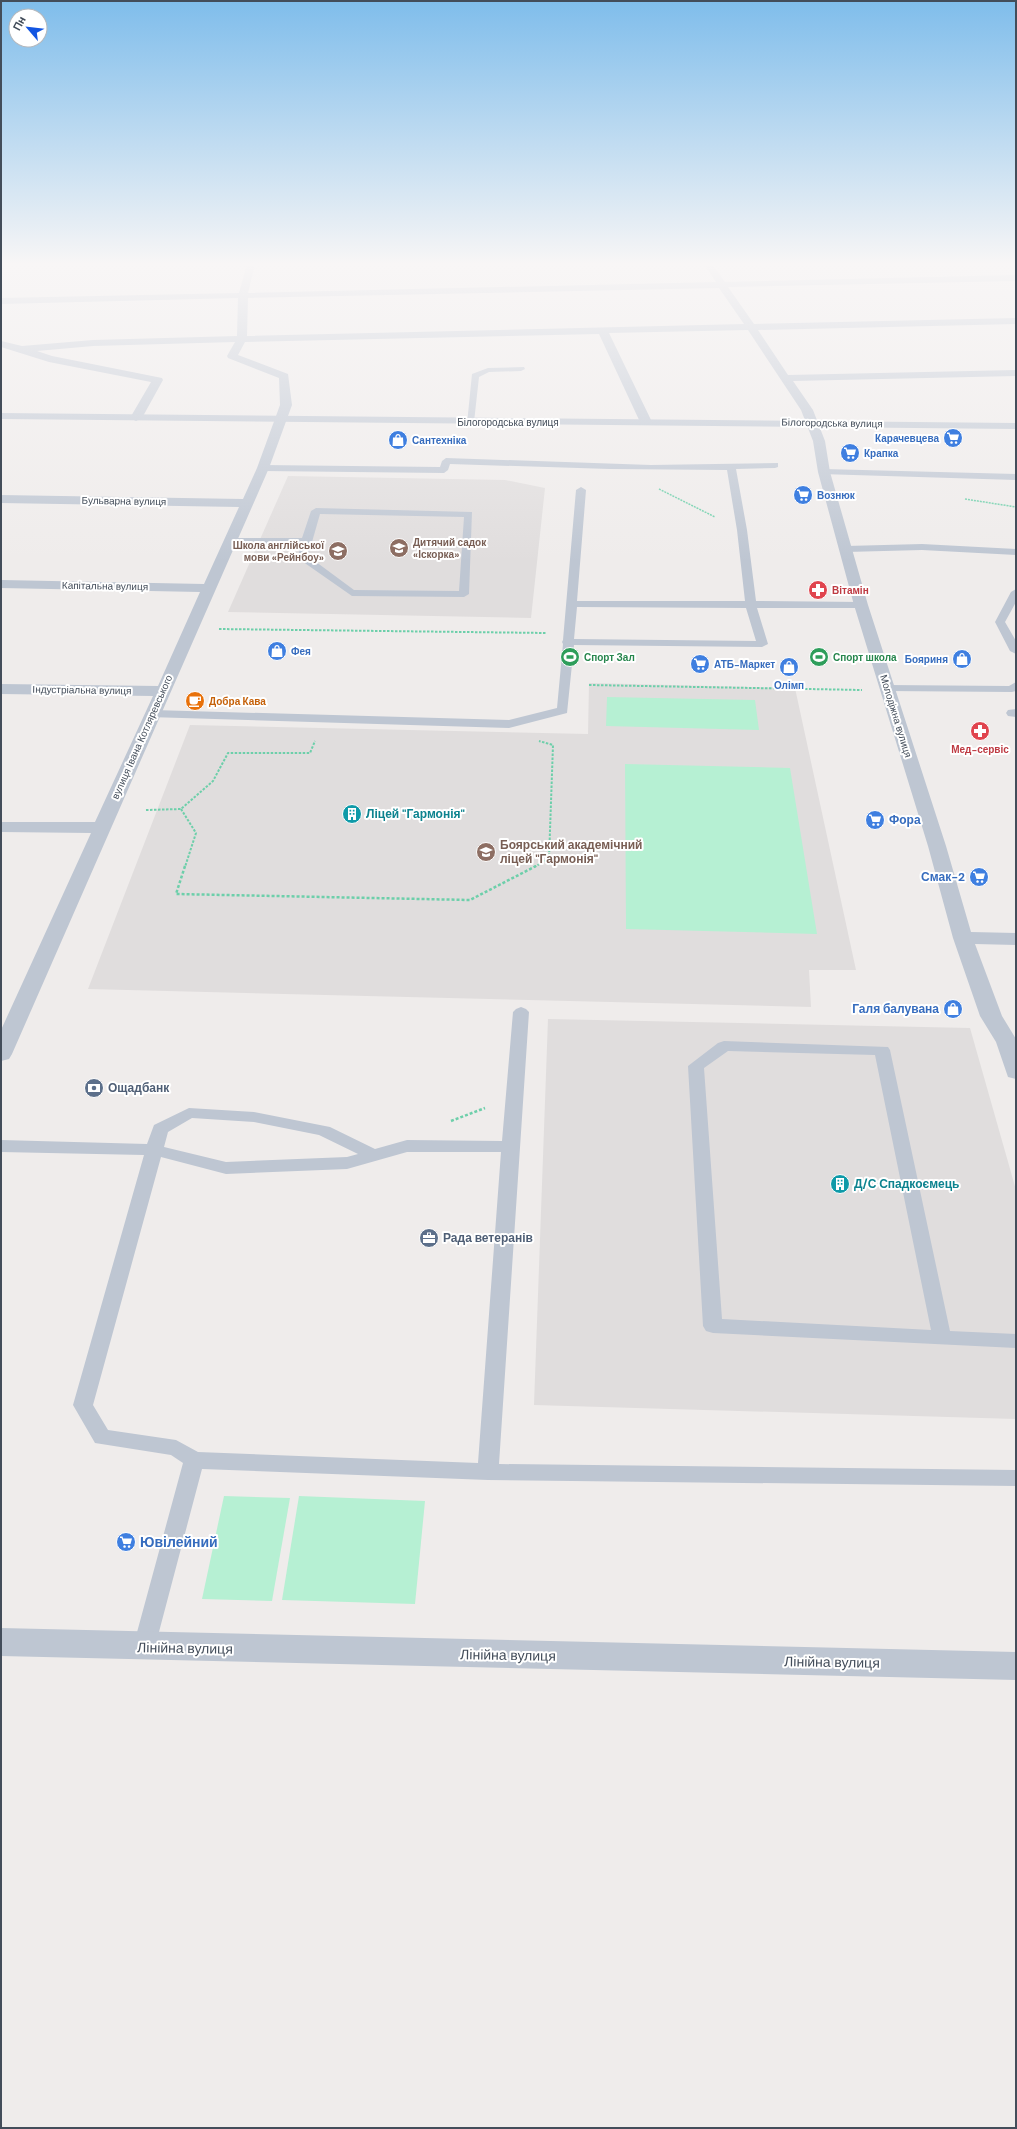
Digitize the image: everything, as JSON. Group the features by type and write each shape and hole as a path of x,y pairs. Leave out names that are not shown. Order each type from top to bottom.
{"street":[{"path":"72,363 158,380 136,418"},
{"name":"вулиця Івана Котляревського","path":"1,1054 10,1015 102,828 263,468 282,419 286,405 284,376 251,363"},
{"path":"618,363 646,422"},
{"name":"Молодіжна вулиця","path":"774,363 807,410 818,441 824,472 861,605 937,846 963,938 991,1016 1011,1042 1016,1072"},
{"path":"784,378 1016,373"},
{"name":"Білогородська вулиця","path":"1,416 470,422 811,423 1016,426"},
{"name":"Бульварна вулиця","path":"1,499 247,503"},
{"name":"Капітальна вулиця","path":"1,584 209,588"},
{"name":"Індустріальна вулиця","path":"1,689 163,691"},
{"path":"1,827 102,828"},
{"path":"963,938 1016,939"},
{"name":"Лінійна вулиця","path":"1,1642 144,1647 1016,1666"}],"lane":[{"path":"470,422 475,376 488,370 521,370"},
{"path":"263,468 444,470 446,461 583,466 731,467 775,465"},
{"path":"568,638 762,644 751,606 742,530 731,467"},
{"path":"824,472 1016,477"},
{"path":"153,714 509,724 563,710 581,490"},
{"path":"316,511 470,514 464,594 352,593 303,557 306,541 316,511"},
{"path":"230,541 306,541"},
{"path":"846,549 922,547 1016,552"},
{"path":"1016,592 1000,622 1016,651"},
{"path":"571,604 751,606 861,605"},
{"path":"887,688 1012,689 1016,686"},
{"path":"488,1472 510,1147 521,1012"},
{"path":"942,1337 882,1050 724,1046 696,1066 713,1326 1016,1341"},
{"path":"374,1155 324,1131 254,1117 189,1113 160,1129 83,1405 102,1437 176,1448 194,1460 488,1472 1016,1478"},
{"path":"1,1146 154,1150 226,1168 347,1162 407,1146 510,1147"},
{"path":"144,1647 194,1460"}],"path":[{"path":"655,487 742,530"},
{"path":"191,628 568,638"},
{"path":"564,684 868,691"},
{"path":"146,810 181,809 213,781 228,753 310,753 317,737"},
{"path":"181,809 196,833 176,894 470,900 549,859 553,745 533,739"},
{"path":"407,1146 449,1121 495,1104 515,1084"}],"shaded area":[{"path":"288,476 505,480 545,488 531,618 228,612"},
{"name":"Боярський академічний ліцей \"Гармонія\"","path":"589,683 795,688 856,970 809,970 811,1007 88,989 190,725 588,734"},
{"path":"548,1019 970,1028 1016,1190 1016,1419 534,1405"}],"green space":[{"path":"607,697 755,700 759,730 606,726"},
{"path":"625,764 790,768 817,934 626,929"},
{"path":"224,1496 290,1498 272,1601 202,1599"},
{"path":"299,1496 425,1501 415,1604 282,1600"}],"place":[{"name":"Карачевцева","path":"953,438"},
{"name":"Сантехніка","path":"398,440"},
{"name":"Крапка","path":"850,453"},
{"name":"Вознюк","path":"803,495"},
{"name":"Дитячий садок «Іскорка»","path":"399,548"},
{"name":"Школа англійської мови «Рейнбоу»","path":"338,551"},
{"name":"Вітамін","path":"818,590"},
{"name":"Фея","path":"277,651"},
{"name":"Спорт Зал","path":"570,657"},
{"name":"Спорт школа","path":"819,657"},
{"name":"Бояриня","path":"962,659"},
{"name":"АТБ-Маркет","path":"700,664"},
{"name":"Олімп","path":"789,667"},
{"name":"Добра Кава","path":"195,701"},
{"name":"Мед-сервіс","path":"980,731"},
{"name":"Ліцей \"Гармонія\"","path":"352,814"},
{"name":"Фора","path":"875,820"},
{"name":"Боярський академічний ліцей \"Гармонія\"","path":"486,852"},
{"name":"Смак-2","path":"979,877"},
{"name":"Галя балувана","path":"953,1009"},
{"name":"Ощадбанк","path":"94,1088"},
{"name":"Д/С Спадкоємець","path":"840,1184"},
{"name":"Рада ветеранів","path":"429,1238"},
{"name":"Ювілейний","path":"126,1542"}]}
